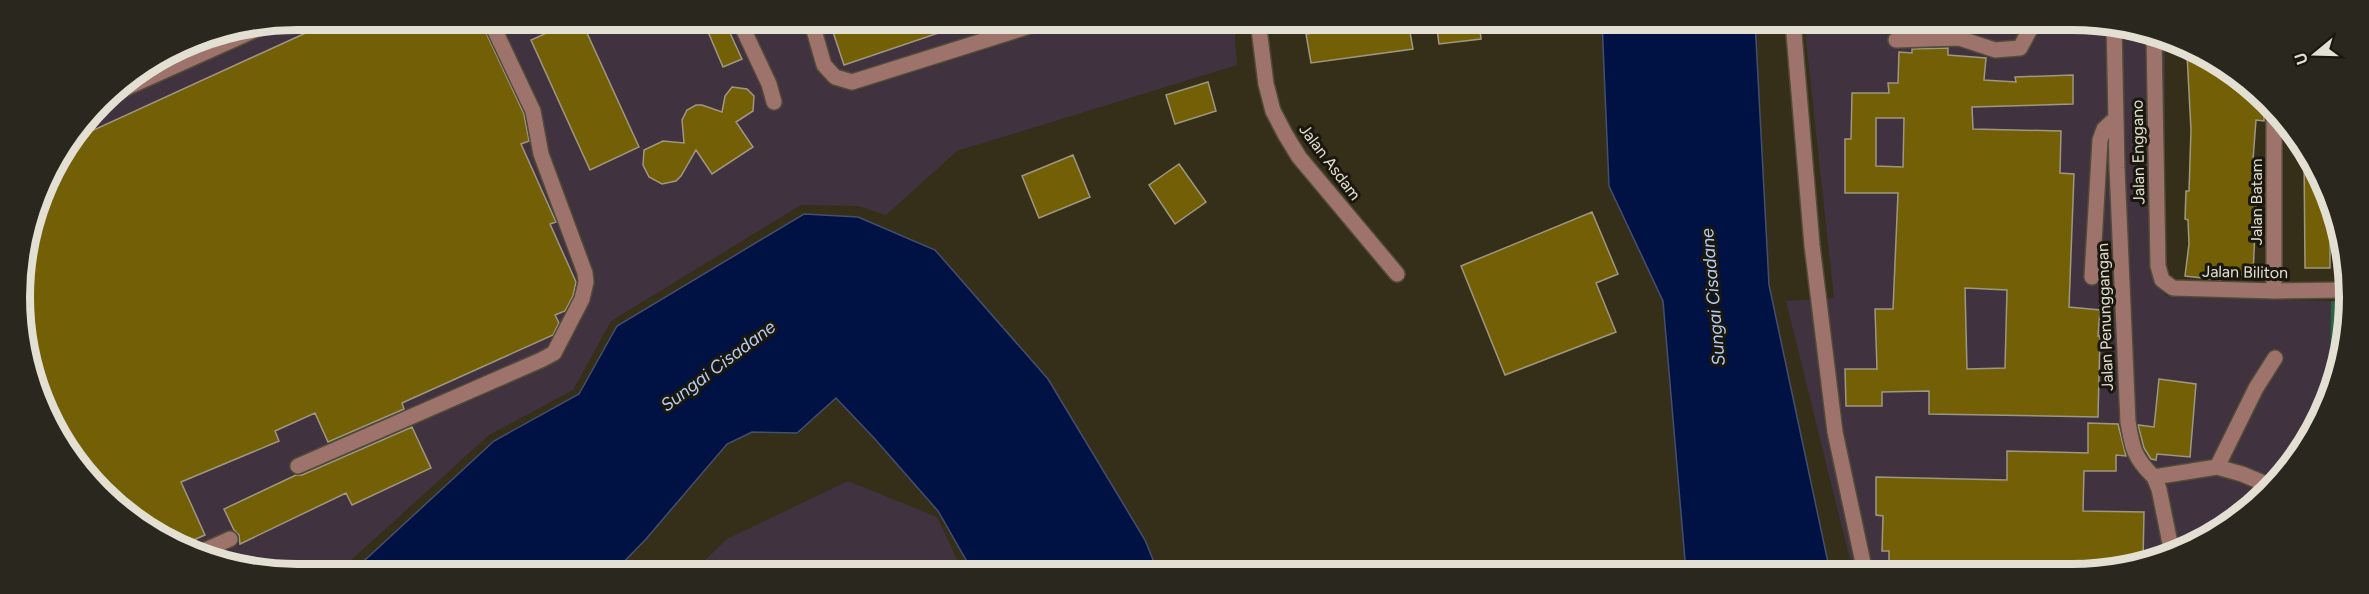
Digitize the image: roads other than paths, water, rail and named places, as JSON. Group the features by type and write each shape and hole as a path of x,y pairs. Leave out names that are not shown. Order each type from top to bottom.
{"street":[{"path":"298,466 542,360 554,352 582,299 586,282 585,273 541,154 533,111 494,30"},
{"path":"744,30 769,84 774,102"},
{"path":"814,30 824,65 835,77 852,82 1017,30"},
{"name":"Jalan Asdam","path":"1259,30 1266,84 1273,111 1285,134 1299,158 1397,274"},
{"path":"1794,30 1812,245 1835,432 1863,564"},
{"path":"1896,40 1959,38 1995,50 2020,48 2030,30"},
{"name":"Jalan Penunggangan","path":"2114,33 2127,422 2132,449 2140,464 2154,477"},
{"path":"141,80 227,39"},
{"name":"Jalan Enggano","path":"2154,43 2158,266"},
{"path":"2092,277 2100,140 2104,129 2116,118"},
{"name":"Jalan Batam","path":"2274,122 2274,291"},
{"name":"Jalan Biliton","path":"2158,266 2162,280 2173,288 2339,290"},
{"path":"2217,467 2256,388 2275,358"},
{"path":"2170,545 2159,489 2154,477 2217,467 2264,483"},
{"path":"208,549 230,538"}],"water":[{"name":"Sungai Cisadane","path":"1602,30 1755,30 1769,285 1828,564 1685,564 1663,301 1609,186"},
{"name":"Sungai Cisadane","path":"804,214 858,217 935,250 1048,379 1145,540 1155,564 968,564 938,511 836,398 797,433 752,432 727,444 622,564 361,564 494,441 579,394 617,326"}]}
